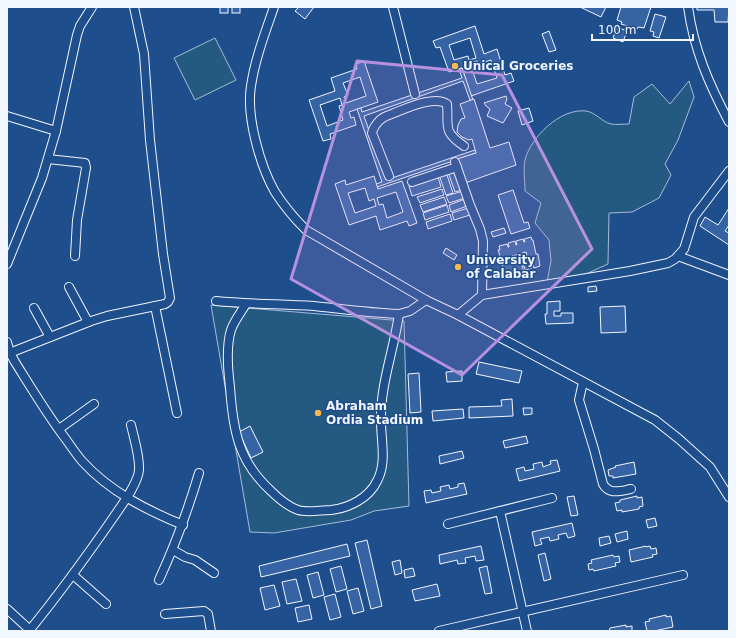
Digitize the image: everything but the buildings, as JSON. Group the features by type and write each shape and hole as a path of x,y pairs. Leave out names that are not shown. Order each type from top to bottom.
{"street":[{"path":"7,264 42,178 56,131 77,35 80,26 92,7"},
{"path":"9,353 107,316 165,304 170,298 163,254 150,140 144,54 134,7"},
{"path":"274,7 258,54 251,88 250,116 259,152 275,192 306,230 426,300 458,315 655,420 710,467 729,497"},
{"path":"393,7 417,98"},
{"path":"688,7 691,29 699,59 711,88 729,122"},
{"path":"390,176 372,133 373,130 381,118 417,98 444,102 447,104 449,134 453,139 464,146"},
{"path":"7,116 56,131"},
{"path":"48,159 85,163 86,168 77,220 75,256"},
{"path":"412,182 456,165 483,241 482,295"},
{"path":"458,315 482,295 630,271 668,263 678,256 684,249 694,217 729,171"},
{"path":"678,256 729,274"},
{"path":"69,287 88,322"},
{"path":"216,301 399,314 410,311 426,300"},
{"path":"246,304 231,331 229,348 228,368 234,428 240,450 249,467 265,486 283,502 298,510 316,511 338,509 354,503 369,494 378,480 382,467 382,401 385,378 396,335 399,314"},
{"path":"155,306 177,414"},
{"path":"34,308 50,338"},
{"path":"7,342 9,353 59,429 88,468 127,497 154,513 183,525"},
{"path":"583,382 579,400 603,484 609,491 620,491 631,488"},
{"path":"59,429 94,404"},
{"path":"7,609 29,631 73,575 127,497 139,471 139,463 131,425"},
{"path":"159,580 183,525 199,473"},
{"path":"448,524 552,498"},
{"path":"500,511 527,631"},
{"path":"173,550 185,557 195,560 214,573"},
{"path":"73,575 106,604"},
{"path":"440,631 683,575"},
{"path":"165,614 204,611 208,614 211,631"}],"highlighted area":[{"path":"357,61 502,75 592,249 462,375 291,279"}],"shaded area":[{"path":"215,38 236,80 195,100 174,58"},
{"path":"689,81 694,97 678,140 665,164 671,175 659,198 632,212 609,213 608,264 586,274 547,282 551,261 549,240 535,223 541,203 525,191 525,160 533,142 557,119 576,111 589,112 611,124 629,124 634,97 652,84 670,104"},
{"name":"Abraham Ordia Stadium","path":"211,305 404,321 409,506 374,511 351,520 274,533 250,532"}],"place":[{"name":"Unical Groceries","path":"455,66"},
{"name":"University of Calabar","path":"458,267"},
{"name":"Abraham Ordia Stadium","path":"318,413"}]}
